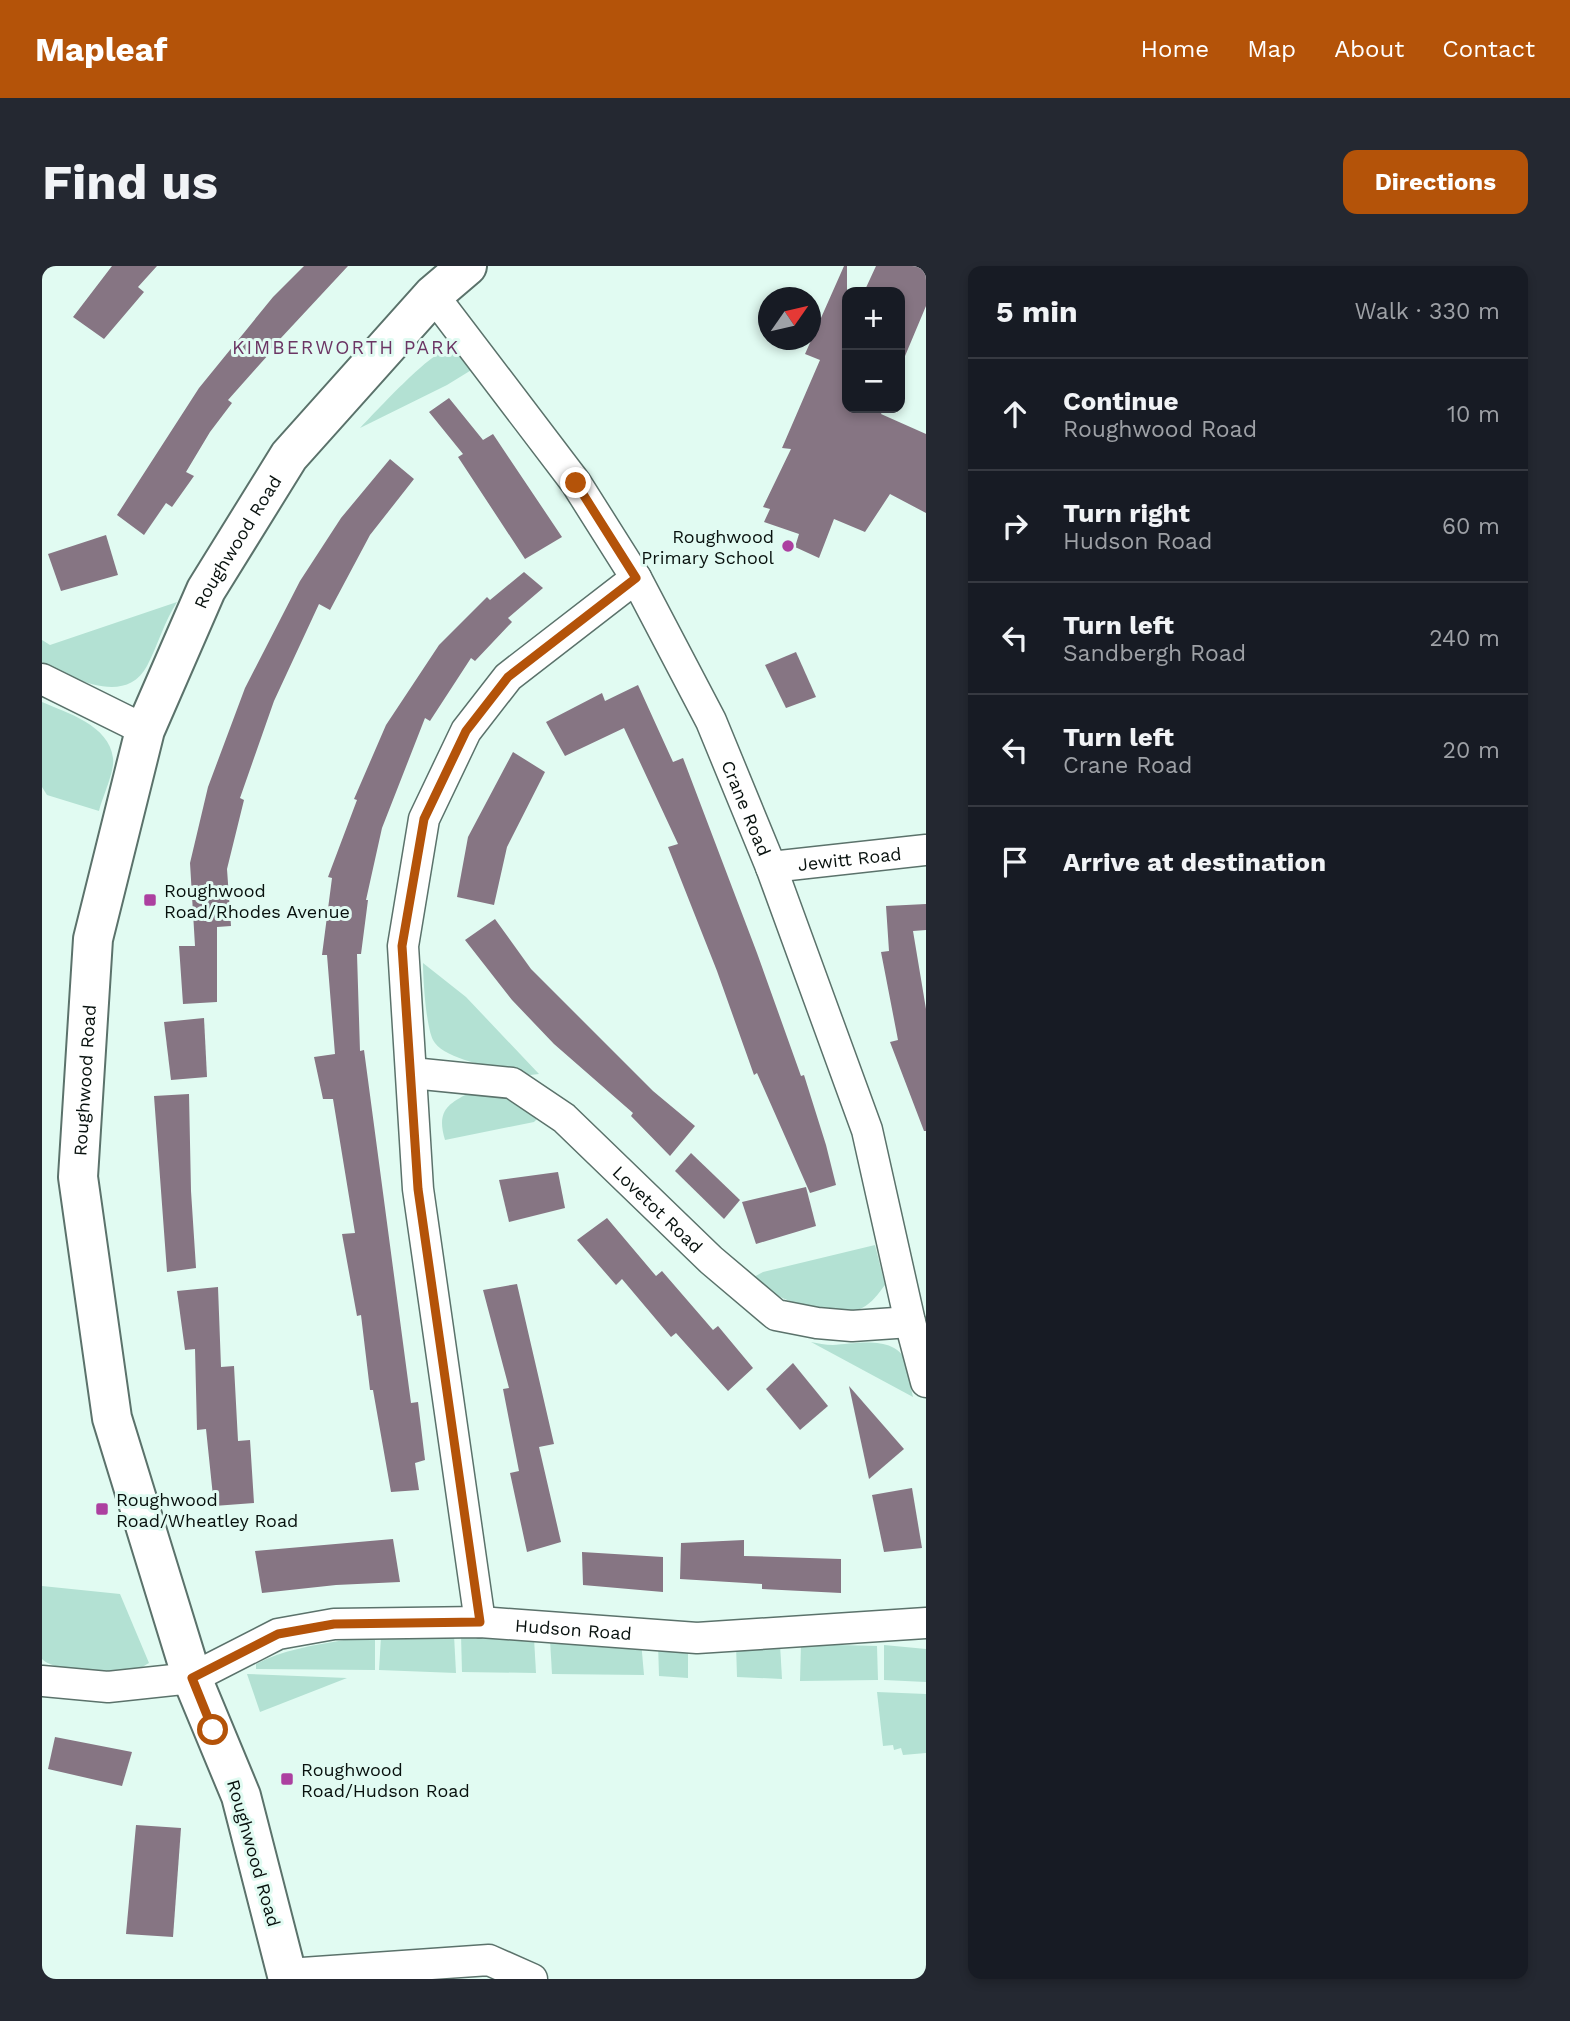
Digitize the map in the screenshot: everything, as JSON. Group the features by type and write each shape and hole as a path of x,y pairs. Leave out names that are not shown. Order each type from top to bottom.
{"street":[{"name":"Roughwood Road","path":"288,1976 241,1796 192,1678 112,1418 78,1177 93,939 145,730 206,590 289,456 433,295 467,266"},
{"name":"Crane Road","path":"433,295 576,483 636,578 711,721 771,867 867,1130 926,1382"},
{"path":"480,1622 418,1189 402,946 424,819 466,731 508,677 636,578"},
{"path":"42,678 145,730"},
{"name":"Jewitt Road","path":"771,867 926,850"},
{"name":"Lovetot Road","path":"412,1073 512,1083 564,1118 711,1260 776,1315 817,1323 852,1325 910,1322"},
{"name":"Hudson Road","path":"192,1678 278,1634 334,1624 480,1622 697,1638 926,1623"},
{"path":"42,1681 108,1688 192,1678"},
{"path":"288,1976 489,1960 532,1979"}],"green space":[{"path":"447,350 463,356 473,369 447,385 360,428 428,361"},
{"path":"177,602 147,666 137,678 126,685 112,687 83,681 42,662 42,640 50,645"},
{"path":"42,702 85,722 104,737 110,747 112,770 99,811 47,795 42,787"},
{"path":"423,963 466,997 539,1074 530,1075 477,1063 439,1048 433,1040 428,1024"},
{"path":"469,1093 506,1098 522,1106 537,1119 534,1122 445,1140 442,1123 445,1111"},
{"path":"875,1245 885,1285 869,1304 850,1312 804,1306 773,1294 752,1278 763,1272"},
{"path":"811,1342 833,1345 875,1343 894,1348 907,1364 913,1397"},
{"path":"42,1586 120,1594 149,1663 132,1672 110,1674 58,1667 42,1659"},
{"path":"454,1635 456,1673 379,1670 381,1637"},
{"path":"461,1635 534,1638 536,1673 462,1672"},
{"path":"344,1640 375,1640 375,1670 256,1669 256,1664 277,1655"},
{"path":"550,1640 641,1641 644,1675 552,1674"},
{"path":"658,1644 688,1645 688,1678 659,1676"},
{"path":"780,1644 782,1679 737,1677 736,1645"},
{"path":"801,1644 877,1646 878,1680 800,1681"},
{"path":"884,1645 926,1649 926,1682 884,1680"},
{"path":"247,1674 347,1678 260,1712"},
{"path":"877,1692 926,1694 926,1753 903,1755 901,1748 894,1750 893,1745 883,1746"}],"building":[{"path":"112,266 157,266 138,287 144,292 104,339 73,317"},
{"path":"304,266 348,266 267,353 269,354 228,400 232,403 210,432 186,472 194,476 172,507 166,503 144,535 117,515 199,388 273,297"},
{"path":"844,266 847,266 847,287 842,287 842,413 882,413 926,434 926,513 890,494 865,532 834,519 819,558 795,547 799,534 764,522 770,509 763,507 791,449 782,448 820,360 805,354 807,350 821,350 821,318"},
{"path":"876,266 926,266 926,306 905,356 905,287 866,287"},
{"path":"449,398 483,440 493,434 562,537 525,559 458,457 463,454 429,412"},
{"path":"390,459 414,479 370,535 330,610 319,604 274,701 240,798 244,800 227,869 231,926 217,927 217,1002 183,1004 179,946 195,946 190,863 208,787 245,688 300,581 341,518"},
{"path":"106,535 118,575 61,591 48,554"},
{"path":"524,572 543,588 508,618 512,622 475,661 471,658 430,721 425,718 382,828 366,900 361,954 357,954 360,1051 364,1050 411,1403 418,1402 425,1460 415,1463 419,1490 391,1492 373,1390 370,1390 361,1315 357,1316 342,1234 355,1233 333,1099 323,1099 314,1057 335,1054 327,955 322,955 332,878 328,877 357,800 354,799 386,725 439,645 487,597 490,600"},
{"path":"796,652 816,697 786,708 765,665"},
{"path":"638,685 673,762 683,758 801,1076 804,1075 836,1185 810,1193 757,1073 754,1075 668,847 678,844 624,728 565,756 546,722 602,693 605,701"},
{"path":"513,752 545,772 507,847 494,905 457,897 468,837"},
{"path":"926,904 926,930 913,931 926,1009 924,1131 890,1042 898,1040 881,952 889,951 886,906"},
{"path":"495,919 531,969 653,1091 695,1126 670,1156 631,1116 633,1113 554,1044 512,1000 465,940"},
{"path":"204,1018 207,1077 171,1080 164,1022"},
{"path":"189,1094 196,1268 167,1272 154,1096"},
{"path":"691,1153 740,1200 724,1219 675,1171"},
{"path":"558,1172 565,1208 509,1222 499,1180"},
{"path":"806,1187 816,1226 756,1244 742,1202"},
{"path":"607,1218 656,1276 662,1271 713,1330 718,1326 753,1368 728,1391 676,1333 671,1337 622,1279 616,1285 577,1240"},
{"path":"517,1284 554,1444 539,1447 561,1542 527,1552 510,1473 519,1471 503,1389 509,1388 483,1290"},
{"path":"218,1287 221,1367 234,1366 238,1441 250,1440 254,1503 214,1506 206,1429 197,1430 195,1349 185,1350 177,1291"},
{"path":"793,1363 828,1406 800,1430 766,1389"},
{"path":"849,1386 904,1449 869,1479"},
{"path":"912,1488 922,1548 884,1552 872,1495"},
{"path":"393,1539 400,1582 262,1593 255,1551"},
{"path":"744,1540 744,1556 841,1559 841,1593 762,1589 762,1584 680,1579 681,1543"},
{"path":"582,1552 663,1557 663,1592 583,1585"},
{"path":"55,1737 132,1752 122,1786 48,1769"},
{"path":"136,1825 181,1828 173,1937 126,1934"}],"place":[{"name":"Roughwood Primary School","path":"788,546"},
{"name":"Roughwood Road/Rhodes Avenue","path":"150,900"},
{"name":"Roughwood Road/Wheatley Road","path":"102,1509"},
{"name":"Roughwood Road/Hudson Road","path":"287,1779"}],"district":[{"name":"KIMBERWORTH PARK","path":"346,347"}],"route":[{"path":"213,1730 192,1678 278,1634 334,1624 480,1622 418,1189 402,946 424,819 466,731 508,677 636,578 576,483"}]}
